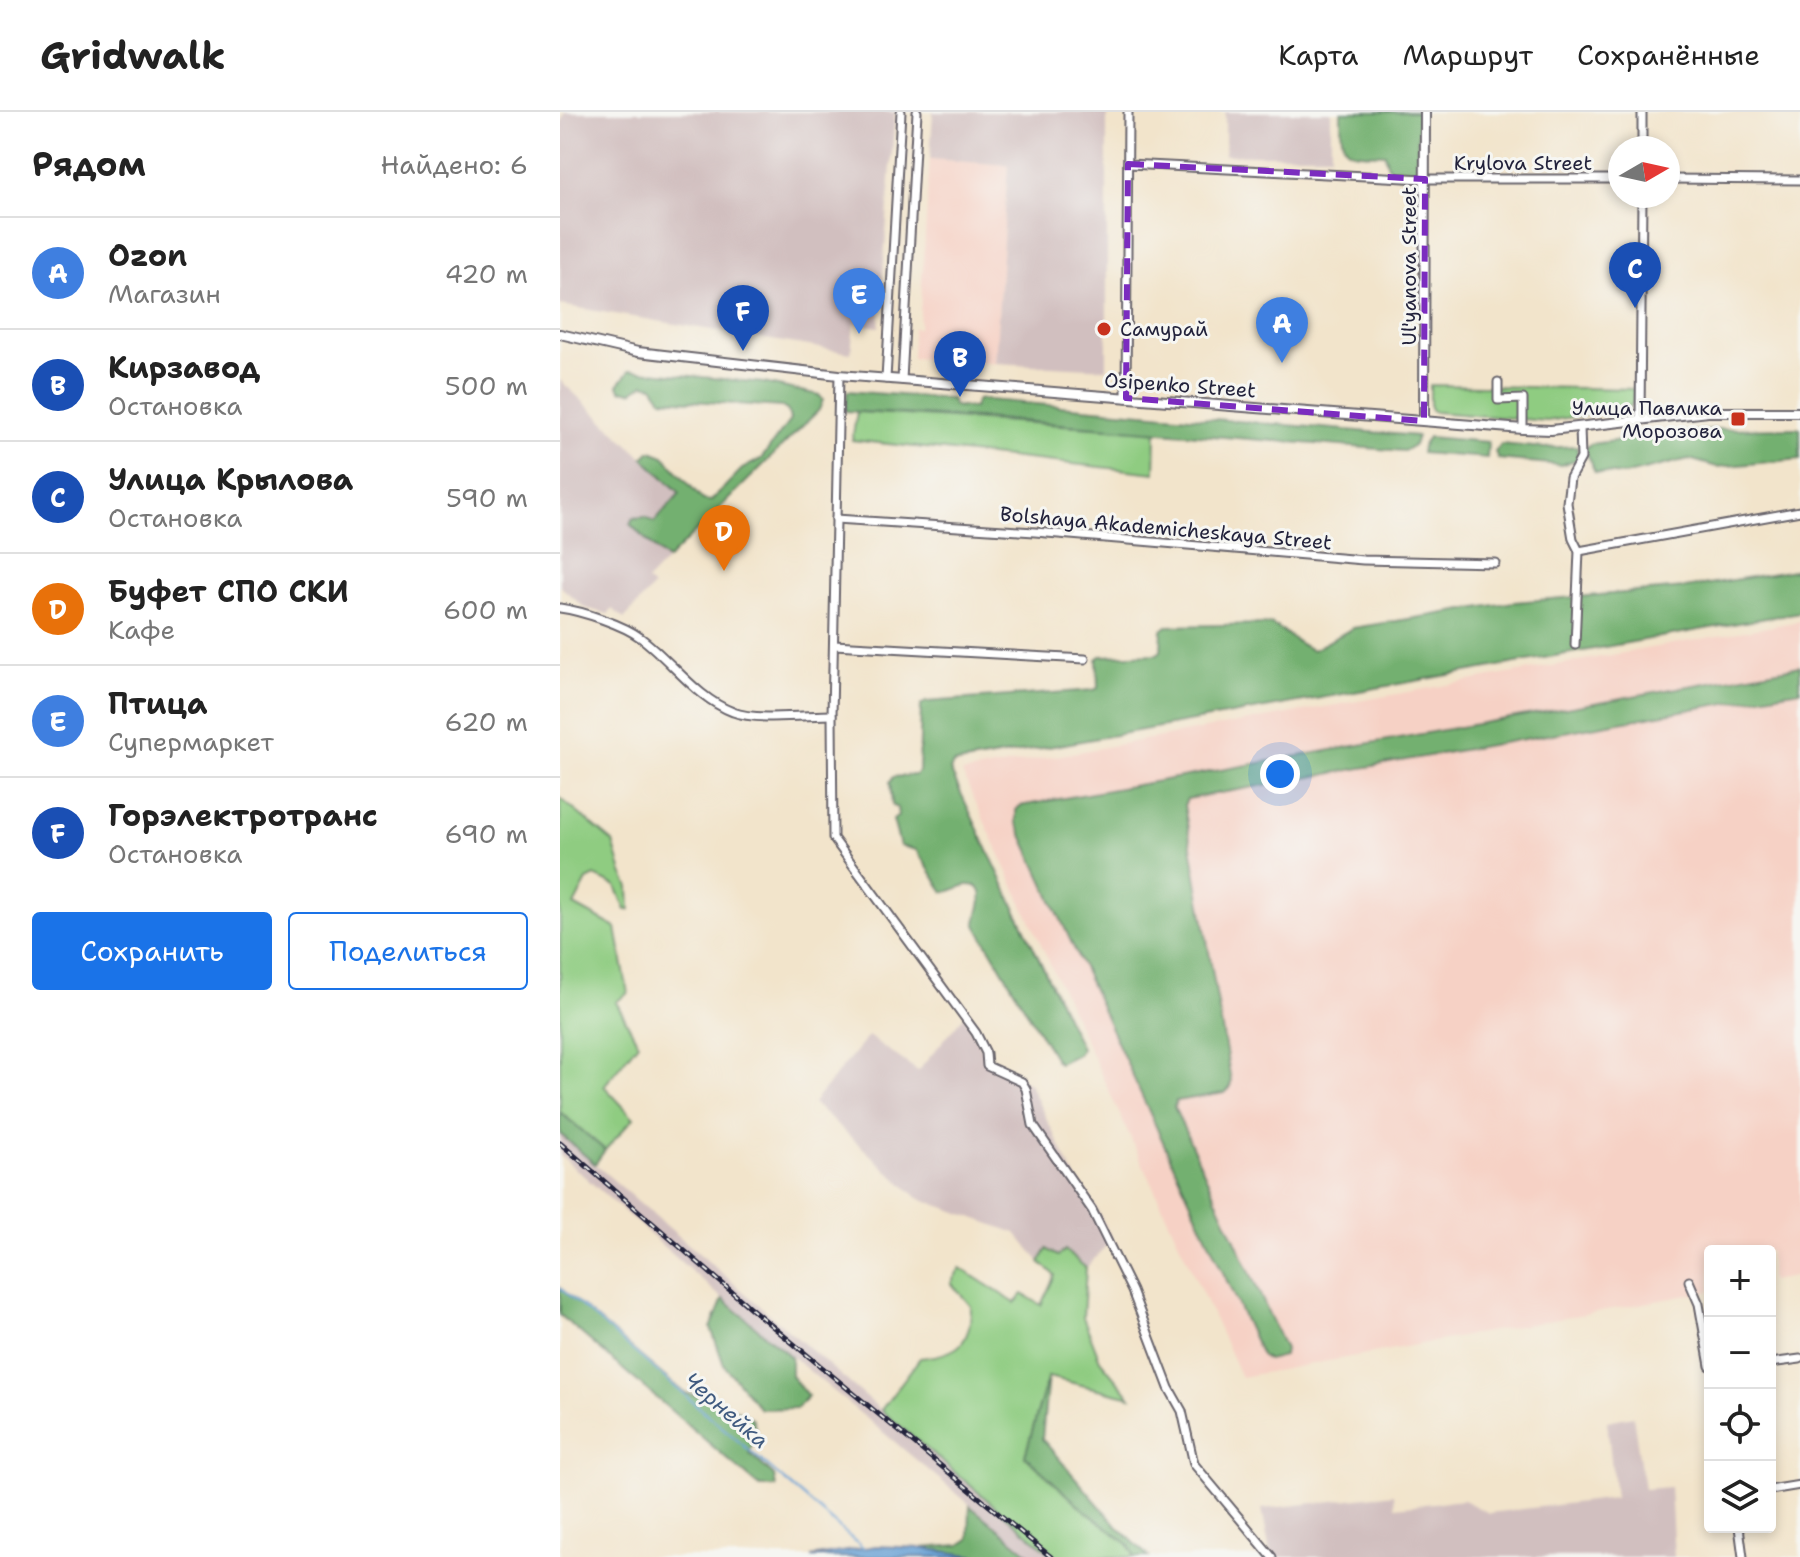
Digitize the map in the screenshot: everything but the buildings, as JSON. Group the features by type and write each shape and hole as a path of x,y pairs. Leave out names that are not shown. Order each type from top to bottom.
{"main road":[{"name":"Ul'yanova Street","path":"1424,421 1425,112"},
{"name":"Osipenko Street","path":"560,334 638,352 839,375 1523,429 1580,427 1718,412 1800,412"}],"street":[{"path":"886,379 901,112"},
{"path":"902,380 917,112"},
{"path":"1126,398 1128,112"},
{"path":"1642,112 1642,136"},
{"name":"Krylova Street","path":"1128,164 1425,179 1608,179"},
{"path":"1680,179 1800,180"},
{"path":"1640,420 1642,208"},
{"path":"839,375 832,715 833,838 976,1033 986,1053 987,1066 1022,1082 1033,1125 1092,1210 1132,1291 1169,1388 1182,1411 1194,1464 1272,1557"},
{"path":"1498,382 1498,400 1523,399 1523,429"},
{"path":"1575,645 1579,551 1573,539 1567,503 1570,478 1581,458 1580,427"},
{"path":"1579,551 1800,511"},
{"name":"Bolshaya Akademicheskaya Street","path":"836,519 1035,532 1363,560 1495,563"},
{"path":"560,608 581,611 639,636 705,696 734,713 756,716 832,715"},
{"path":"834,645 1085,659"},
{"path":"1689,1281 1699,1304 1704,1332"},
{"path":"1776,1362 1800,1359"},
{"path":"1776,1489 1800,1485"},
{"path":"1740,1533 1743,1557"}],"highlighted area":[{"path":"1128,164 1425,179 1424,421 1126,398"}],"shaded area":[{"path":"565,112 895,112 879,327 854,323 851,353 560,305 560,125"},
{"path":"933,112 1107,112 1107,369 995,363 1008,165 930,159"},
{"path":"1225,112 1331,112 1331,155 1225,155"},
{"path":"930,159 1008,165 995,363 912,358 913,328 919,328"},
{"path":"560,380 707,518 647,581 653,587 624,619 613,609 608,614 585,608 560,586"},
{"path":"1800,621 1800,1276 1776,1280 1776,1245 1704,1245 1704,1292 1241,1377 962,773"},
{"path":"964,1016 987,1060 1002,1062 1030,1085 1072,1171 1096,1207 1112,1239 1086,1268 1065,1250 1058,1256 1047,1250 1040,1262 1016,1233 918,1198 813,1103 868,1036 918,1071"},
{"path":"560,1134 1055,1557 1033,1557 723,1299 560,1155"},
{"path":"1633,1416 1644,1489 1670,1487 1674,1557 1276,1557 1270,1552 1262,1509 1394,1494 1395,1507 1463,1500 1489,1513 1615,1498 1607,1421"}],"green space":[{"path":"1341,112 1418,112 1418,169 1406,176 1396,175 1389,167 1385,154 1347,149 1342,137"},
{"path":"630,370 764,383 819,395 823,400 819,410 667,560 630,524 633,518 646,517 654,522 680,493 643,458 651,451 664,456 703,500 711,501 742,469 761,459 790,420 788,411 782,407 662,399 653,386 644,384 632,392 620,390 618,385"},
{"path":"1430,385 1634,389 1633,403 1628,408 1547,421 1435,412 1430,409"},
{"path":"847,391 951,399 954,406 974,408 977,399 1417,436 1414,445 1404,451 995,419 845,411"},
{"path":"857,412 1156,431 1155,473 852,440"},
{"path":"1800,428 1800,459 1717,467 1689,459 1623,475 1595,472 1585,449 1590,444 1714,429"},
{"path":"1428,437 1488,442 1487,458 1421,453"},
{"path":"1501,444 1544,448 1577,446 1578,459 1561,465 1498,459 1495,452"},
{"path":"1800,569 1800,612 953,764 950,770 1081,1048 1079,1053 1059,1063 976,925 980,890 969,885 944,892 916,850 900,846 893,820 898,816 897,808 892,805 890,782 893,777 915,775 919,771 921,705 926,702 1094,690 1098,688 1097,659 1101,656 1157,654 1161,651 1162,630 1167,626 1271,624 1313,650 1353,628 1514,602 1685,588"},
{"path":"1800,666 1800,690 1187,799 1184,805 1231,1081 1225,1093 1176,1101 1174,1107 1285,1349 1284,1356 1268,1360 1261,1355 1016,822 1016,810 1020,806"},
{"path":"560,798 613,842 629,887 630,910 626,910 616,886 595,876 587,880 574,905 616,928 628,993 616,1002 638,1043 604,1086 634,1118 605,1150 560,1112"},
{"path":"560,1112 605,1150 595,1164 560,1134"},
{"path":"1047,1249 1058,1256 1065,1250 1086,1268 1083,1317 1100,1360 1131,1397 1048,1377 1025,1456 1082,1508 1128,1544 1135,1557 1055,1557 881,1410 920,1358 944,1354 965,1339 971,1306 951,1283 960,1268 1015,1303 1023,1294 1041,1305 1055,1275 1040,1262"},
{"path":"560,1288 684,1393 717,1400 752,1418 757,1434 749,1453 774,1476 776,1487 760,1487 560,1315"},
{"path":"723,1299 791,1357 791,1376 808,1396 797,1408 760,1409 724,1365 711,1328"},
{"path":"1048,1376 1042,1439 1117,1526 1149,1557 1135,1557 1128,1544 1082,1508 1025,1456"},
{"path":"970,1506 1033,1557 982,1557 921,1548 960,1545 969,1539"}],"water":[{"path":"876,1546 921,1548 982,1557 811,1557"}],"waterway":[{"name":"Чернейка","path":"560,1288 863,1548"}],"railway":[{"path":"560,1143 754,1311 1051,1557"}],"place":[{"name":"Улица Крылова","path":"1635,308"},
{"name":"Самурай","path":"1104,329"},
{"name":"Птица","path":"859,334"},
{"name":"Горэлектротранс","path":"743,351"},
{"name":"Ozon","path":"1282,363"},
{"name":"Кирзавод","path":"960,397"},
{"name":"Улица Павлика Морозова","path":"1738,419"},
{"name":"Буфет СПО СКИ","path":"724,571"}]}
